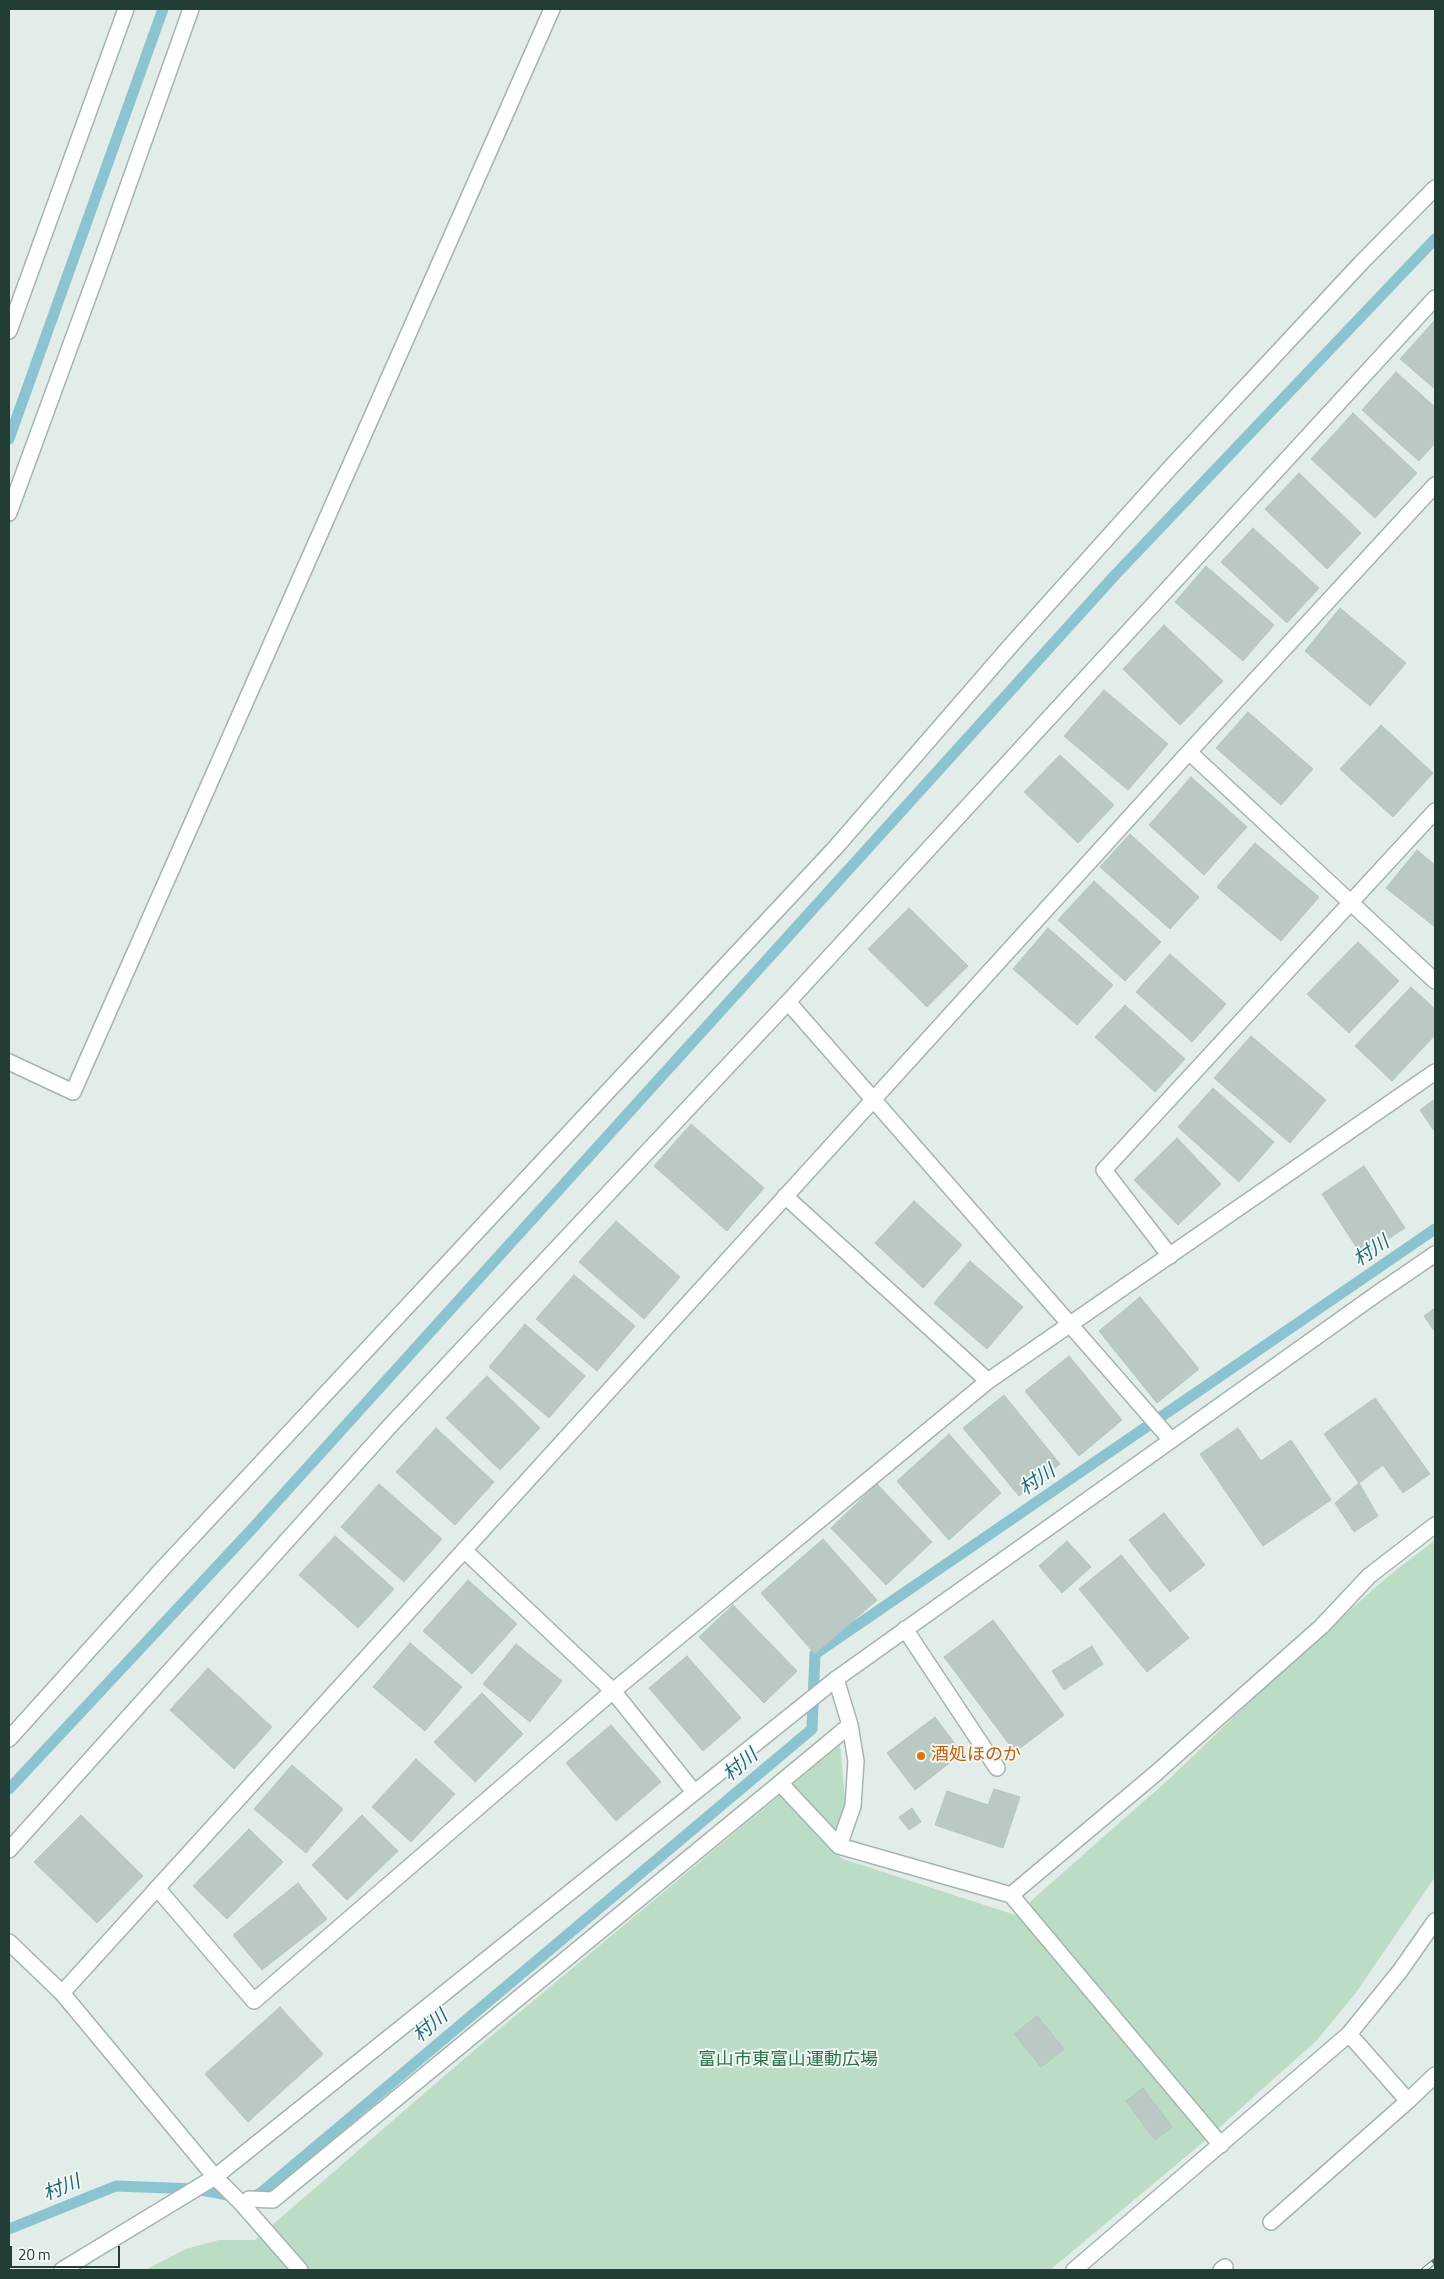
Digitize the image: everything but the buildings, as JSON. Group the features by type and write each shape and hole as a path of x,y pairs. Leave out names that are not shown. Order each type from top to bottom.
{"street":[{"path":"9,331 126,9"},
{"path":"9,513 191,9"},
{"path":"9,1062 73,1092 552,9"},
{"path":"9,1739 164,1567 836,847 1020,636 1171,467 1361,263 1435,188"},
{"path":"9,1850 389,1427 788,1002 1435,298"},
{"path":"62,1992 1189,752 1435,485"},
{"path":"1189,752 1435,981"},
{"path":"1170,1256 1104,1170 1435,811"},
{"path":"788,1002 1171,1440"},
{"path":"157,1888 254,2001 613,1691 988,1381 1435,1072"},
{"path":"785,1196 988,1381"},
{"path":"62,2270 215,2177 836,1679 1370,1298 1435,1254"},
{"path":"1011,1895 1155,1774 1322,1626 1369,1576 1435,1525"},
{"path":"464,1550 613,1691 694,1792"},
{"path":"905,1629 997,1768"},
{"path":"836,1679 850,1725 856,1762 853,1806 839,1846"},
{"path":"243,2205 249,2199 273,2200 850,1725"},
{"path":"780,1783 839,1846 1011,1895 1221,2145"},
{"path":"1074,2270 1349,2034 1400,1971 1435,1921"},
{"path":"9,1942 62,1992 215,2177 243,2205 300,2270"},
{"path":"1349,2034 1408,2101"},
{"path":"1271,2222 1435,2075"}],"green space":[{"name":"富山市東富山運動広場","path":"1435,1540 1435,1877 1355,1994 1316,2041 1201,2144 1050,2270 145,2270 186,2249 219,2240 255,2240 472,2052 840,1745 845,1800 838,1832 831,1850 843,1859 1015,1915 1168,1780 1287,1666 1385,1579"}],"waterway":[{"path":"9,439 163,9"},
{"path":"9,1789 251,1530 1116,574 1435,239"},
{"name":"村川","path":"9,2229 116,2186 196,2189 249,2199 262,2192 812,1729 815,1654 1435,1229"}],"railway":[{"path":"1424,2270 1435,2261"}],"place":[{"name":"酒処ほのか","path":"921,1756"}]}
